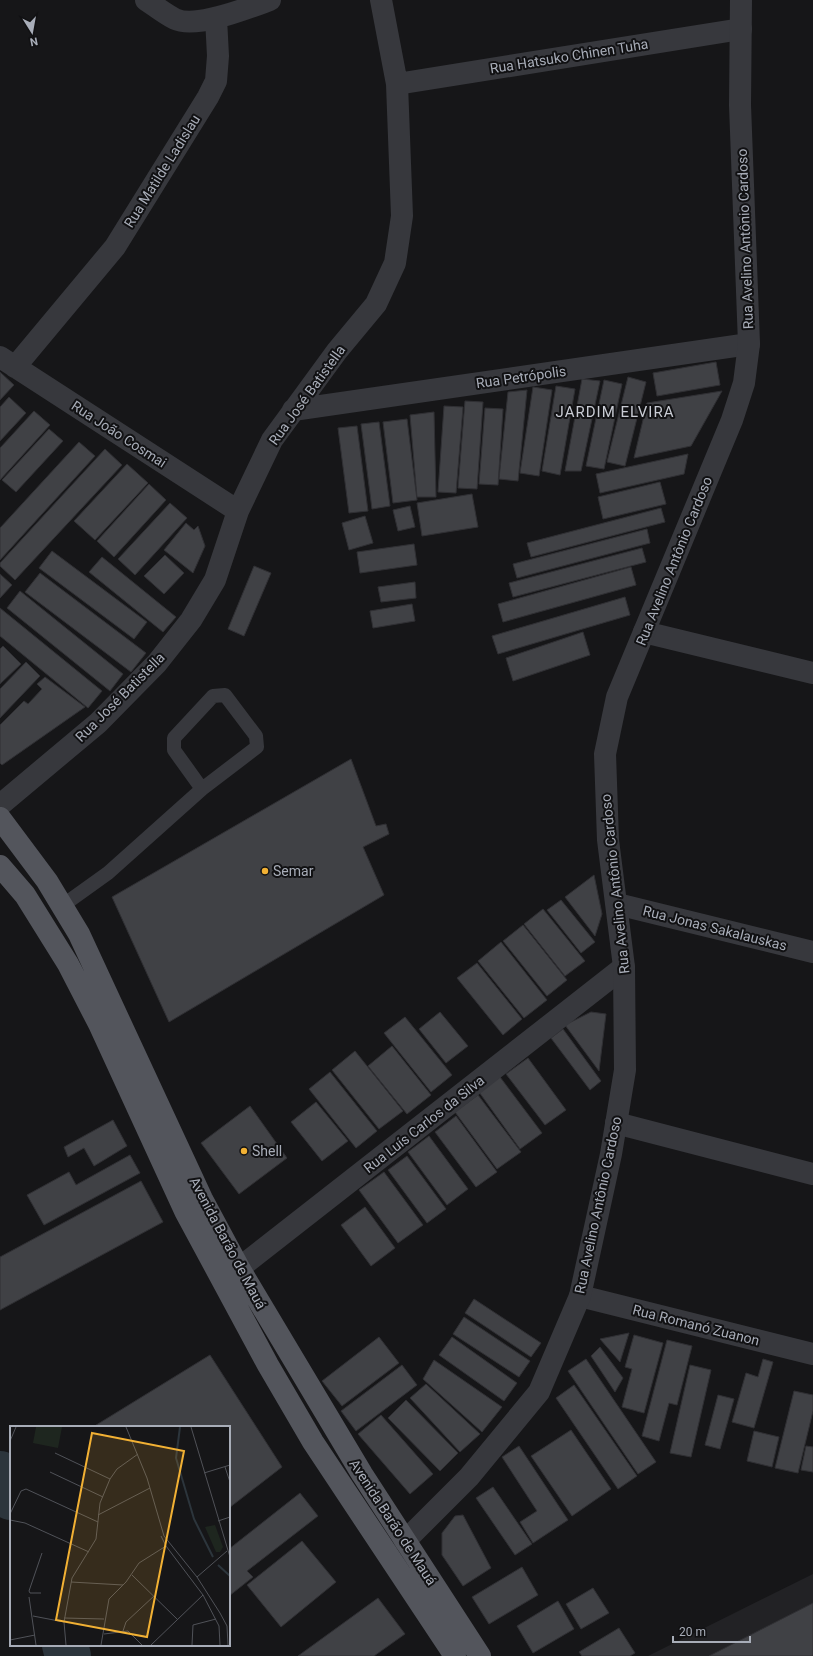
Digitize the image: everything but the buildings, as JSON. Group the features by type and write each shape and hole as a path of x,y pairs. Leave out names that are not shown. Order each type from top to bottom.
{"main road":[{"name":"Avenida Barão de Mauá","path":"0,818 47,881 78,934 202,1199 268,1365 313,1442 480,1656"},
{"name":"Avenida Barão de Mauá","path":"0,866 25,895 68,964 98,1024 185,1211 231,1275"},
{"name":"Avenida Barão de Mauá","path":"397,1548 455,1656"}],"street":[{"path":"146,0 176,19 197,21 216,18 270,0"},
{"name":"Rua José Batistella","path":"0,805 98,723 158,663 191,620 215,580 238,511 272,440 337,351 376,304 395,263 402,216 397,84 381,0"},
{"name":"Rua Avelino Antônio Cardoso","path":"397,1548 469,1477 539,1392 580,1296 611,1154 625,1070 624,967 608,840 605,754 617,697 732,420 744,383 749,344 740,105 741,0"},
{"name":"Rua Matilde Ladislau","path":"8,362 115,246 208,97 216,81 218,56 216,18"},
{"name":"Rua Hatsuko Chinen Tuha","path":"397,84 741,29"},
{"name":"Rua Petrópolis","path":"293,410 749,344"},
{"name":"Rua João Cosmai","path":"8,362 238,511"},
{"path":"644,632 813,673"},
{"name":"Rua Jonas Sakalauskas","path":"616,904 813,952"},
{"name":"Rua Luís Carlos da Silva","path":"231,1275 624,967"},
{"path":"616,1123 813,1174"},
{"name":"Rua Romanó Zuanon","path":"580,1296 813,1354"}],"lane":[{"path":"62,906 108,873 202,789 257,747 256,736 225,695 213,696 174,738 174,750 202,789"}],"shaded area":[{"path":"813,1574 813,1656 648,1656"}],"waterway":[{"path":"0,1474 10,1495"},
{"path":"65,1646 68,1656"}],"place":[{"name":"Semar","path":"265,871"},
{"name":"Shell","path":"244,1151"}],"district":[{"name":"JARDIM ELVIRA","path":"615,412"}]}
